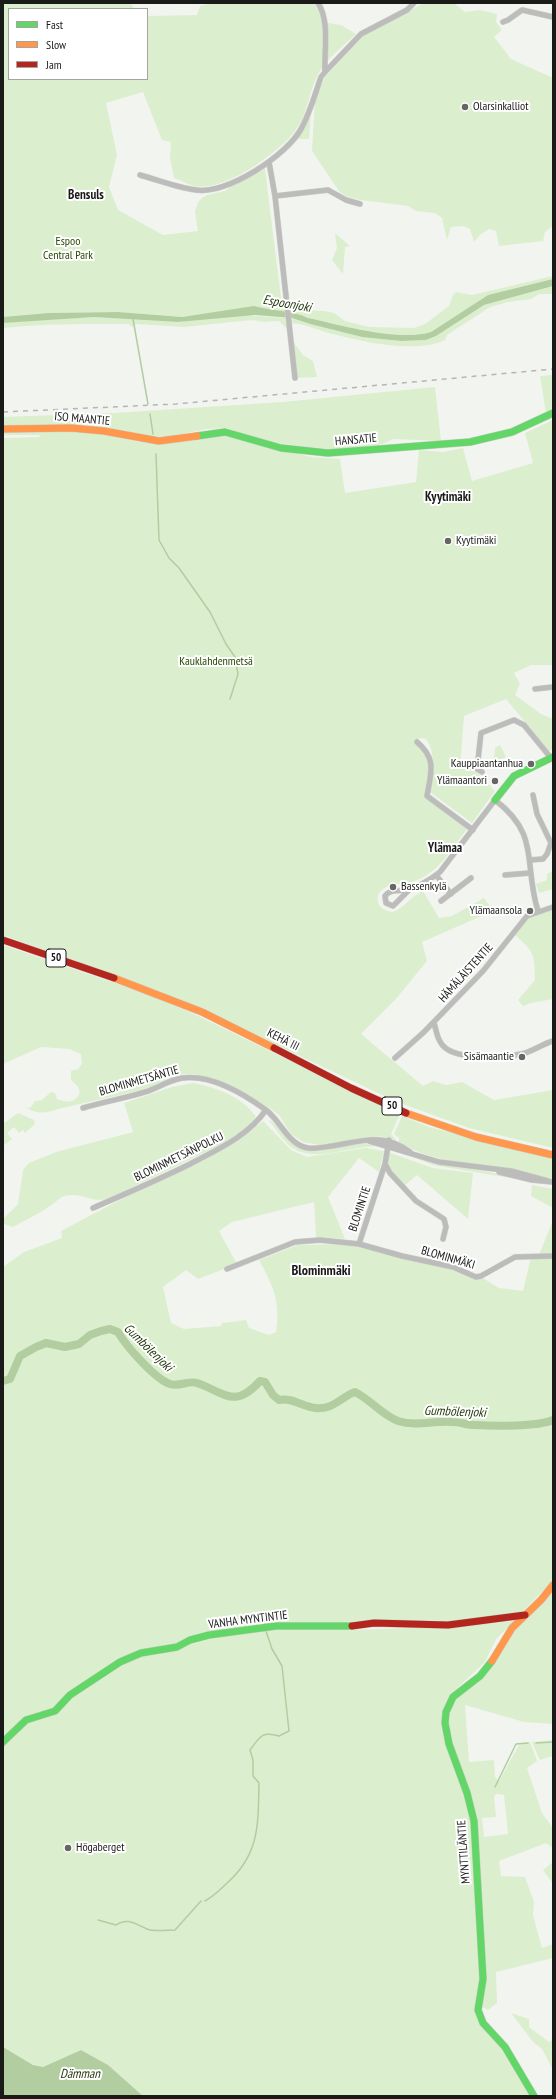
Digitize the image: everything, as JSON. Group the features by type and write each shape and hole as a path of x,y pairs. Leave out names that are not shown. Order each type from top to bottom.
{"main road":[{"name":"HANSATIE","path":"160,441 225,432 281,448 311,452 343,453 408,446 470,442 512,432 553,413"},
{"name":"ISO MAANTIE","path":"3,429 71,428 104,431 160,441"},
{"path":"495,800 514,776 552,757"},
{"name":"KEHÄ III","path":"3,940 169,998 241,1031 345,1084 403,1111 480,1138 553,1155"},
{"name":"MYNTTILÄNTIE","path":"534,2096 505,2047 483,2022 478,2010 483,1979 474,1821 467,1793 448,1744 445,1723 446,1712 453,1697 483,1672 512,1628 553,1586"},
{"name":"VANHA MYNTINTIE","path":"3,1742 26,1720 55,1711 70,1695 120,1662 141,1653 177,1647 190,1640 209,1635 276,1626 343,1627 374,1623 448,1625 526,1615"}],"street":[{"path":"318,3 325,27 325,72"},
{"path":"140,175 197,190 208,190 228,184 269,162 301,129 321,77 325,72 361,34 407,10 414,3"},
{"path":"503,22 522,10 553,17"},
{"path":"269,162 275,196 294,378"},
{"path":"275,196 328,190 346,200 360,204"},
{"path":"535,689 553,687"},
{"path":"482,772 477,769 481,733 514,720 524,725 552,757"},
{"path":"417,742 428,752 431,762 427,796 473,830"},
{"path":"530,860 543,859 551,843 537,814 533,795"},
{"path":"408,890 390,891 385,896 386,903 393,906 408,890 436,875 449,863 495,800 510,812 520,824 527,841 530,860 531,885 538,911"},
{"path":"505,875 530,873"},
{"path":"436,875 451,894"},
{"path":"441,902 471,878"},
{"name":"HÄMÄLÄISTENTIE","path":"395,1058 434,1023 482,971 527,916 553,907"},
{"path":"434,1023 440,1043 444,1047 462,1055 480,1057 523,1054 553,1041"},
{"name":"BLOMINMETSÄNTIE","path":"83,1108 141,1093 176,1079 198,1078 222,1086 243,1096 266,1110 276,1118 293,1140 307,1148 377,1138 402,1146 410,1152 439,1162 493,1170 510,1176 550,1182"},
{"name":"BLOMINMETSÄNPOLKU","path":"93,1208 151,1183 231,1143 248,1130 266,1110"},
{"name":"BLOMINTIE","path":"227,1269 295,1242 320,1240 359,1244 385,1164 389,1143"},
{"path":"385,1164 390,1173 416,1201 444,1219 446,1227 443,1239"},
{"name":"BLOMINMÄKI","path":"359,1244 402,1256 453,1267 476,1276 481,1276 503,1262 515,1257 553,1256"}],"green space":[{"name":"Espoo Central Park","path":"3,3 131,3 134,8 8,8 8,80 148,80 148,16 197,15 200,6 211,3 314,3 320,13 322,22 341,25 356,34 323,66 313,85 307,107 301,121 289,138 265,159 250,169 235,177 206,187 194,186 174,178 170,158 171,142 162,140 143,92 106,103 117,155 109,187 118,210 163,235 198,231 195,212 198,202 202,198 207,195 225,191 265,169 282,306 291,306 303,310 334,313 345,321 369,327 414,328 425,324 449,306 453,295 456,292 472,295 553,276 553,279 488,295 431,332 418,335 386,334 308,318 295,313 256,307 182,317 118,312 48,313 3,317"},
{"path":"424,3 454,3 465,12 480,10 497,14 496,22 502,30 494,37 511,59 553,78 553,226 545,232 543,241 499,246 496,231 489,229 481,234 474,242 470,229 463,226 451,227 447,240 442,218 435,213 416,211 408,206 361,200 345,196 339,191 312,151 315,100 325,77 363,35"},
{"path":"311,111 309,139 298,139"},
{"path":"335,233 350,246 345,247 343,274 332,260 337,248"},
{"path":"553,286 553,294 539,294 531,299 508,302 490,307 447,335 445,340 432,344 401,346 367,342 301,325 289,324 290,319 292,318 362,337 401,341 426,340 436,336 484,305"},
{"path":"244,315 285,318 287,329 279,321 264,322 252,320 184,327 136,324 132,327 129,324 82,324 34,325 3,328 3,323 8,322 94,317 178,322"},
{"path":"291,339 303,355 313,361 317,377 296,378"},
{"path":"553,375 553,410 546,413 540,376"},
{"path":"435,387 441,441 393,439 383,444 337,450 266,442 227,428 207,429 168,437 3,427 3,417 114,413 283,402"},
{"name":"Kauklahdenmetsä","path":"553,420 553,665 531,665 514,673 520,684 515,695 541,714 553,719 553,749 549,751 506,699 464,716 460,768 475,771 495,791 472,823 430,792 433,772 432,751 426,739 421,738 413,742 425,752 430,764 425,797 467,829 433,871 412,882 390,886 381,891 378,895 379,905 383,909 393,912 423,891 439,918 452,916 484,898 493,911 422,942 427,961 395,1000 361,1034 423,1086 433,1081 446,1085 462,1082 494,1100 553,1090 553,1148 469,1128 397,1102 179,999 3,935 3,438 39,437 40,435 3,435 3,432 75,431 117,436 136,441 159,444 217,434 237,437 259,445 312,457 340,459 345,493 416,482 419,450 443,452 463,448 472,481 533,463 525,433"},
{"path":"500,745 506,757 498,761 494,759 495,748"},
{"path":"553,871 553,889 539,893 536,884 547,880 547,874"},
{"path":"553,910 553,999 523,1006 518,1000 535,980 534,959 530,950 515,935 527,919"},
{"path":"3,945 141,992 192,1013 400,1114 391,1134 396,1140 379,1136 319,1145 303,1142 291,1134 279,1115 271,1109 232,1087 195,1074 183,1074 142,1090 49,1112 37,1112 29,1109 25,1107 30,1108 35,1101 42,1100 51,1092 55,1093 57,1099 63,1101 70,1101 78,1097 79,1089 71,1080 71,1071 78,1069 82,1064 81,1054 69,1049 41,1047 3,1064"},
{"path":"193,1083 211,1087 228,1094 244,1104 256,1117 246,1129 222,1144 112,1197 99,1200 78,1195 65,1196 41,1212 13,1227 4,1224 3,1219 18,1204 23,1170 29,1163 56,1152 133,1132 124,1103 172,1087"},
{"path":"18,1113 34,1120 35,1124 25,1133 23,1130 19,1133 14,1127 7,1133 12,1139 3,1146 3,1124"},
{"path":"402,1116 429,1127 553,1159 553,1180 519,1171 455,1162 426,1155 399,1142 399,1138 394,1134"},
{"path":"270,1120 291,1143 308,1151 365,1143 381,1145 382,1147 359,1148 324,1154 301,1152 291,1147 282,1138 269,1121"},
{"path":"263,1121 291,1150 307,1157 366,1148 384,1151 379,1172 359,1158 328,1197 345,1239 316,1237 314,1202 232,1222 219,1231 237,1264 198,1279 186,1270 163,1287 171,1323 184,1329 221,1326 222,1323 246,1320 249,1328 269,1335 276,1332 277,1303 275,1294 259,1260 298,1245 345,1244 450,1268 481,1277 499,1288 523,1291 531,1257 553,1257 553,1581 521,1613 454,1623 436,1620 306,1623 353,1630 467,1626 515,1621 496,1639 485,1662 453,1692 445,1709 444,1722 473,1823 481,1979 477,2010 504,2048 532,2096 143,2096 108,2065 81,2050 43,2067 33,2065 3,2047 3,1267 24,1252 62,1238 61,1231 237,1142"},
{"path":"399,1151 435,1164 485,1171 517,1179 432,1165"},
{"path":"388,1152 433,1168 473,1173 468,1219 417,1175 404,1186 387,1166"},
{"path":"532,1185 553,1189 553,1208 531,1196"},
{"path":"553,1220 553,1254 539,1255"},
{"path":"553,1590 553,1724 524,1722 465,1705 469,1762 494,1760 495,1777 499,1781 520,1743 530,1742 537,1761 527,1768 542,1813 553,1828 553,1848 546,1843 499,1861 501,1876 525,1877 534,1902 533,1915 542,1948 553,1944 553,1958 496,1972 497,2003 488,2010 481,2006 477,1836 448,1735 447,1722 452,1703 481,1679 509,1636","holes":["496,1794 504,1795 508,1834 484,1837 482,1818 496,1817 494,1797"]},
{"path":"553,1740 553,1756 540,1760 532,1742"},
{"path":"553,1862 553,1884 543,1870"},
{"path":"511,2013 529,2019 529,2027 549,2042 553,2039 553,2070 542,2049 533,2042"}],"water":[{"path":"553,279 553,286 484,305 436,336 426,340 401,341 362,337 292,318 255,315 178,322 94,317 3,323 3,317 48,313 118,312 182,317 254,306 296,313 308,318 386,334 418,335 431,332 488,295"},
{"name":"Dämman","path":"3,2047 33,2065 43,2067 81,2050 108,2065 143,2096 3,2096"}],"waterway":[{"path":"133,319 148,404"},
{"path":"150,414 153,434"},
{"path":"156,454 159,540 169,558 179,568 210,612 226,644 235,657 238,674 230,699"},
{"name":"Gumbölenjoki","path":"3,1381 10,1379 20,1356 36,1347 46,1343 65,1347 79,1344 90,1335 110,1329 118,1332 127,1345 149,1369 164,1381 173,1385 194,1382 222,1394 236,1397 251,1390 260,1381 265,1382 273,1395 279,1400 284,1399 316,1408 332,1405 355,1392 387,1415 405,1423 456,1422 471,1425 515,1426 537,1424 553,1420"},
{"path":"205,1901 219,1891 237,1873 251,1850 255,1838 259,1783 253,1776 253,1760 250,1750 262,1736 268,1734 279,1736 289,1731 282,1666 272,1649 266,1631"},
{"path":"536,1743 553,1742"},
{"path":"495,1787 516,1744 528,1743"},
{"path":"98,1920 116,1925 128,1921 147,1929 161,1931 175,1930 201,1901"}],"railway":[{"path":"3,412 176,404 553,369"}],"traffic: fast":[{"path":"197,436 225,432 281,448 328,453 470,442 512,432 553,413"},
{"path":"495,800 514,776 553,757"},
{"path":"3,1742 26,1720 55,1711 70,1695 120,1662 141,1653 177,1647 190,1640 209,1635 276,1626 352,1626"},
{"path":"492,1661 480,1676 453,1697 446,1712 445,1723 449,1744 467,1793 474,1821 483,1979 478,2010 483,2023 505,2047 534,2096"}],"traffic: slow":[{"path":"3,429 71,428 104,431 159,441 197,436"},
{"path":"114,978 202,1012 274,1048"},
{"path":"406,1113 476,1137 553,1155"},
{"path":"492,1661 512,1628 541,1600 553,1585"}],"traffic: jam":[{"path":"3,940 114,978"},
{"path":"274,1048 351,1088 406,1113"},
{"path":"352,1626 374,1623 448,1625 525,1615"}],"place":[{"name":"Olarsinkalliot","path":"465,107"},
{"name":"Kyytimäki","path":"448,541"},
{"name":"Kauppiaantanhua","path":"531,764"},
{"name":"Ylämaantori","path":"495,781"},
{"name":"Bassenkylä","path":"393,887"},
{"name":"Ylämaansola","path":"530,911"},
{"name":"Sisämaantie","path":"522,1057"},
{"name":"Högaberget","path":"68,1848"}],"district":[{"name":"Bensuls","path":"86,195"},
{"name":"Kyytimäki","path":"448,497"},
{"name":"Ylämaa","path":"445,848"},
{"name":"Blominmäki","path":"321,1271"}],"water label":[{"name":"Espoonjoki","path":"287,304"}]}
